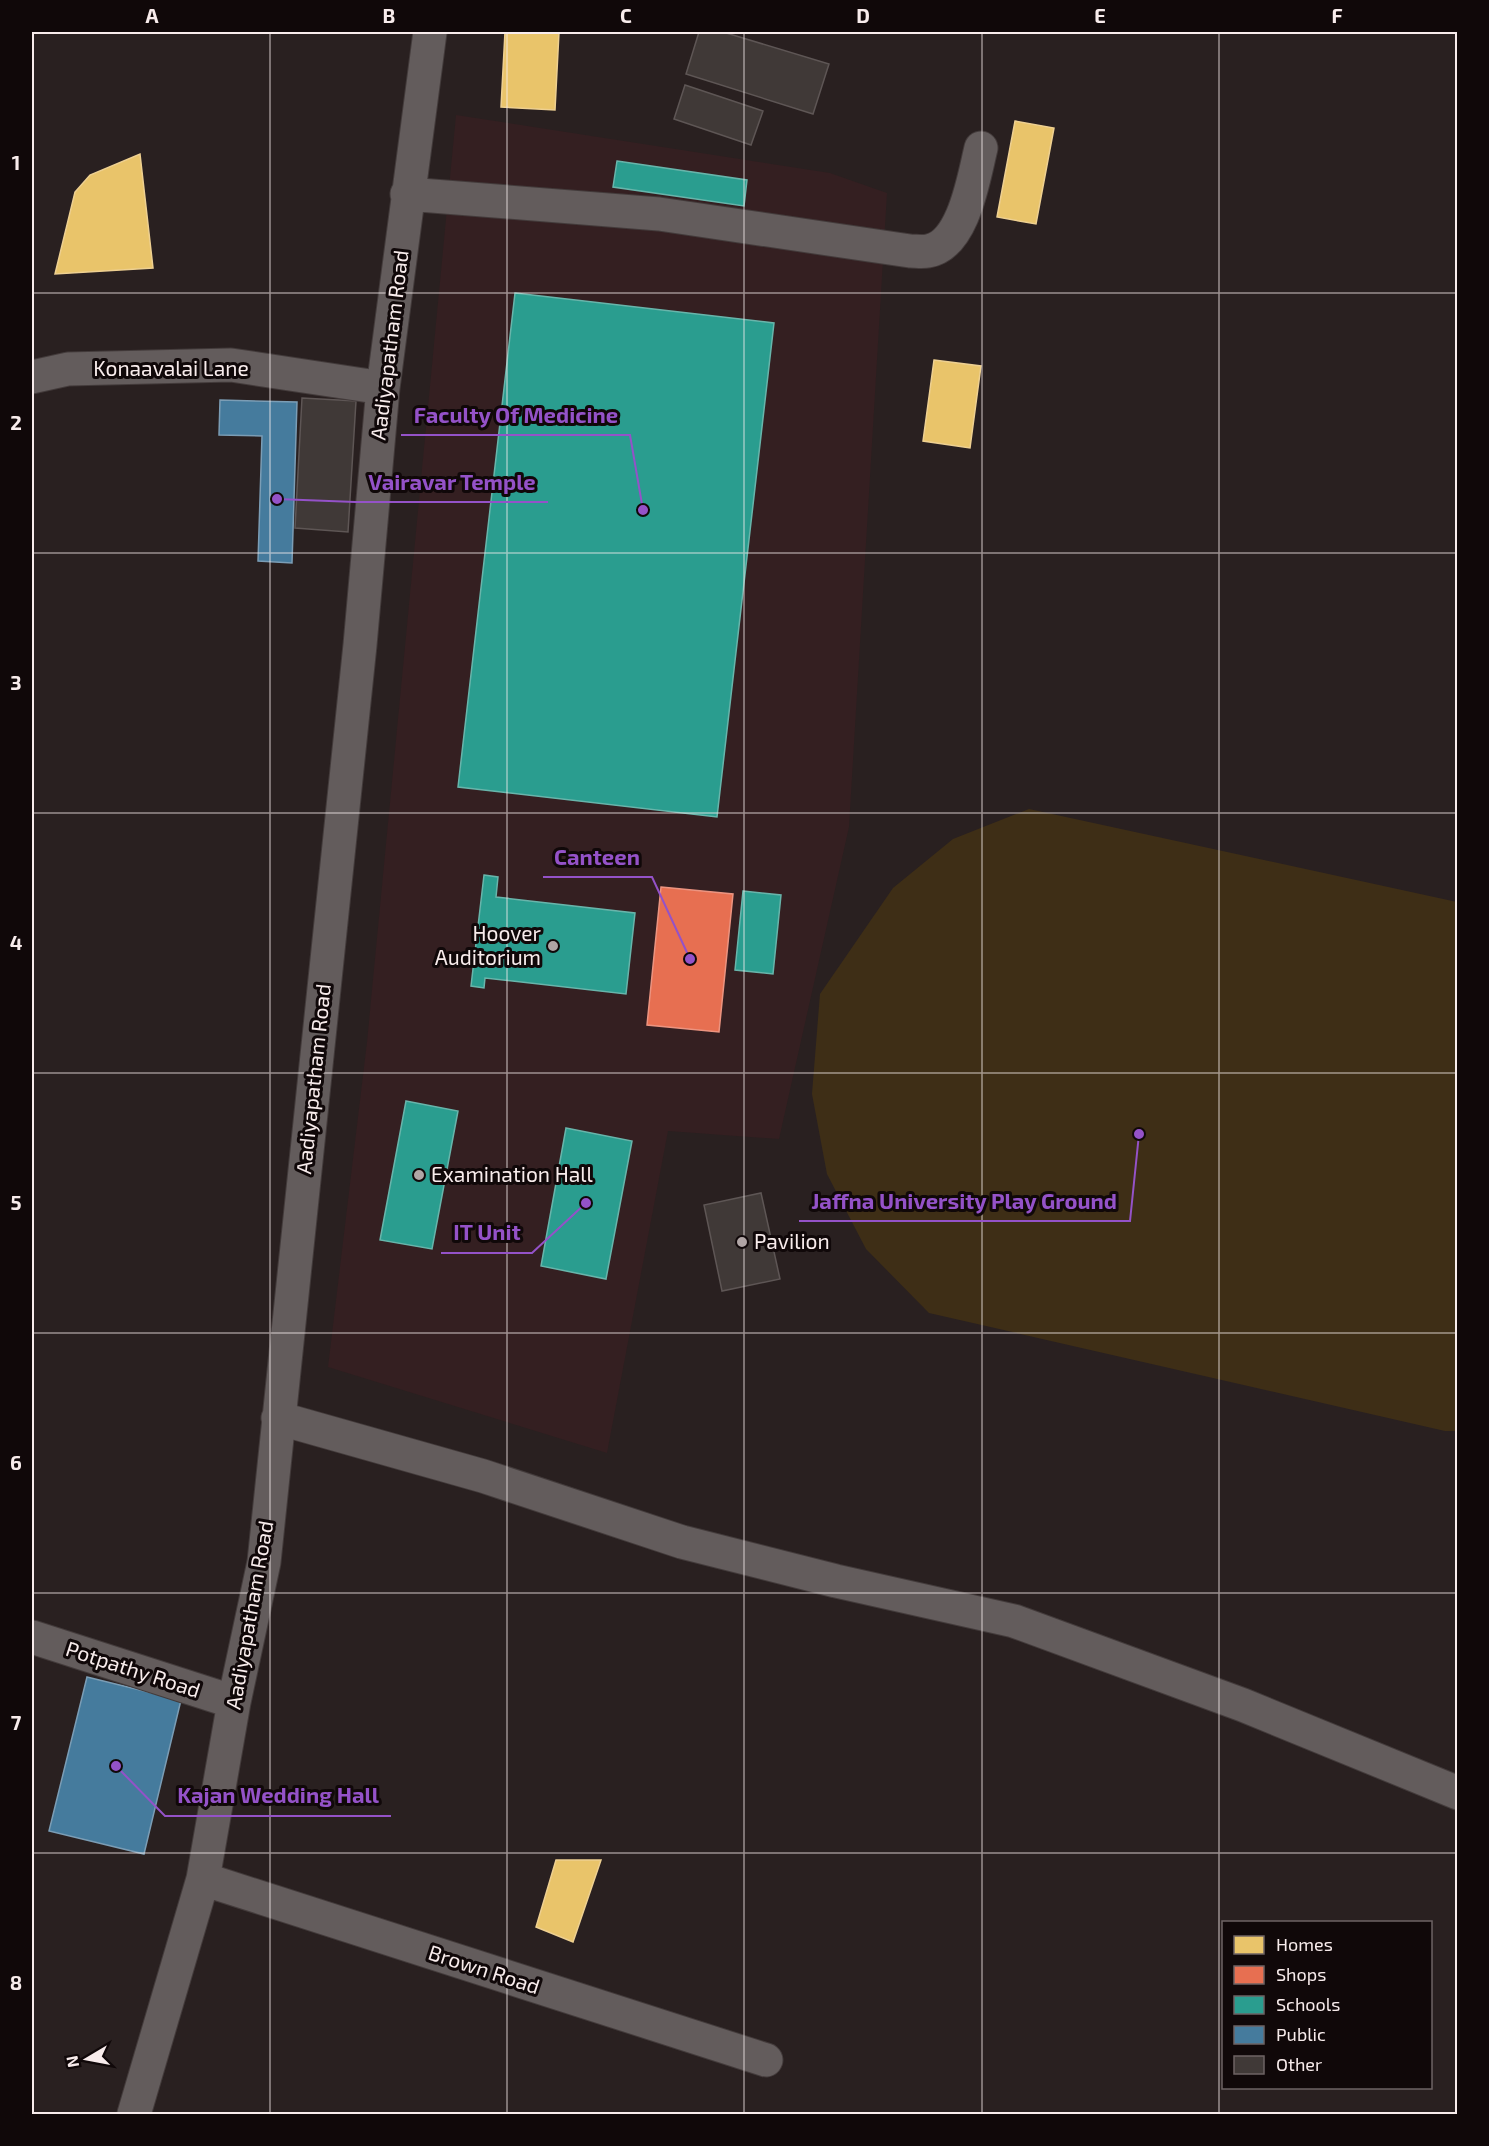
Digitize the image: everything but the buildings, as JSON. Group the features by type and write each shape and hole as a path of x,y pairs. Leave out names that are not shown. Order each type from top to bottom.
{"street":[{"name":"Aadiyapatham Road","path":"134,2115 203,1879 234,1702 264,1562 360,645 383,388 430,32"},
{"path":"407,194 659,214 910,251 930,251 950,238 964,213 981,148"},
{"name":"Konaavalai Lane","path":"32,377 68,369 231,365 383,388"},
{"path":"278,1418 483,1476 682,1542 836,1581 1014,1621 1243,1705 1458,1793"},
{"name":"Potpathy Road","path":"32,1637 234,1702"},
{"name":"Brown Road","path":"203,1879 766,2060"}],"shaded area":[{"path":"456,115 830,173 887,193 849,827 779,1139 668,1131 607,1453 328,1367 367,1042"},
{"path":"1029,809 1457,902 1457,1431 1445,1431 929,1313 866,1249 827,1174 812,1094 820,994 893,888 953,839"}],"place":[{"name":"Vairavar Temple","path":"277,499"},
{"name":"Faculty Of Medicine","path":"643,510"},
{"name":"Hoover Auditorium","path":"553,946"},
{"name":"Canteen","path":"690,959"},
{"name":"Jaffna University Play Ground","path":"1139,1134"},
{"name":"Examination Hall","path":"419,1175"},
{"name":"IT Unit","path":"586,1203"},
{"name":"Pavilion","path":"742,1242"},
{"name":"Kajan Wedding Hall","path":"116,1766"}]}
